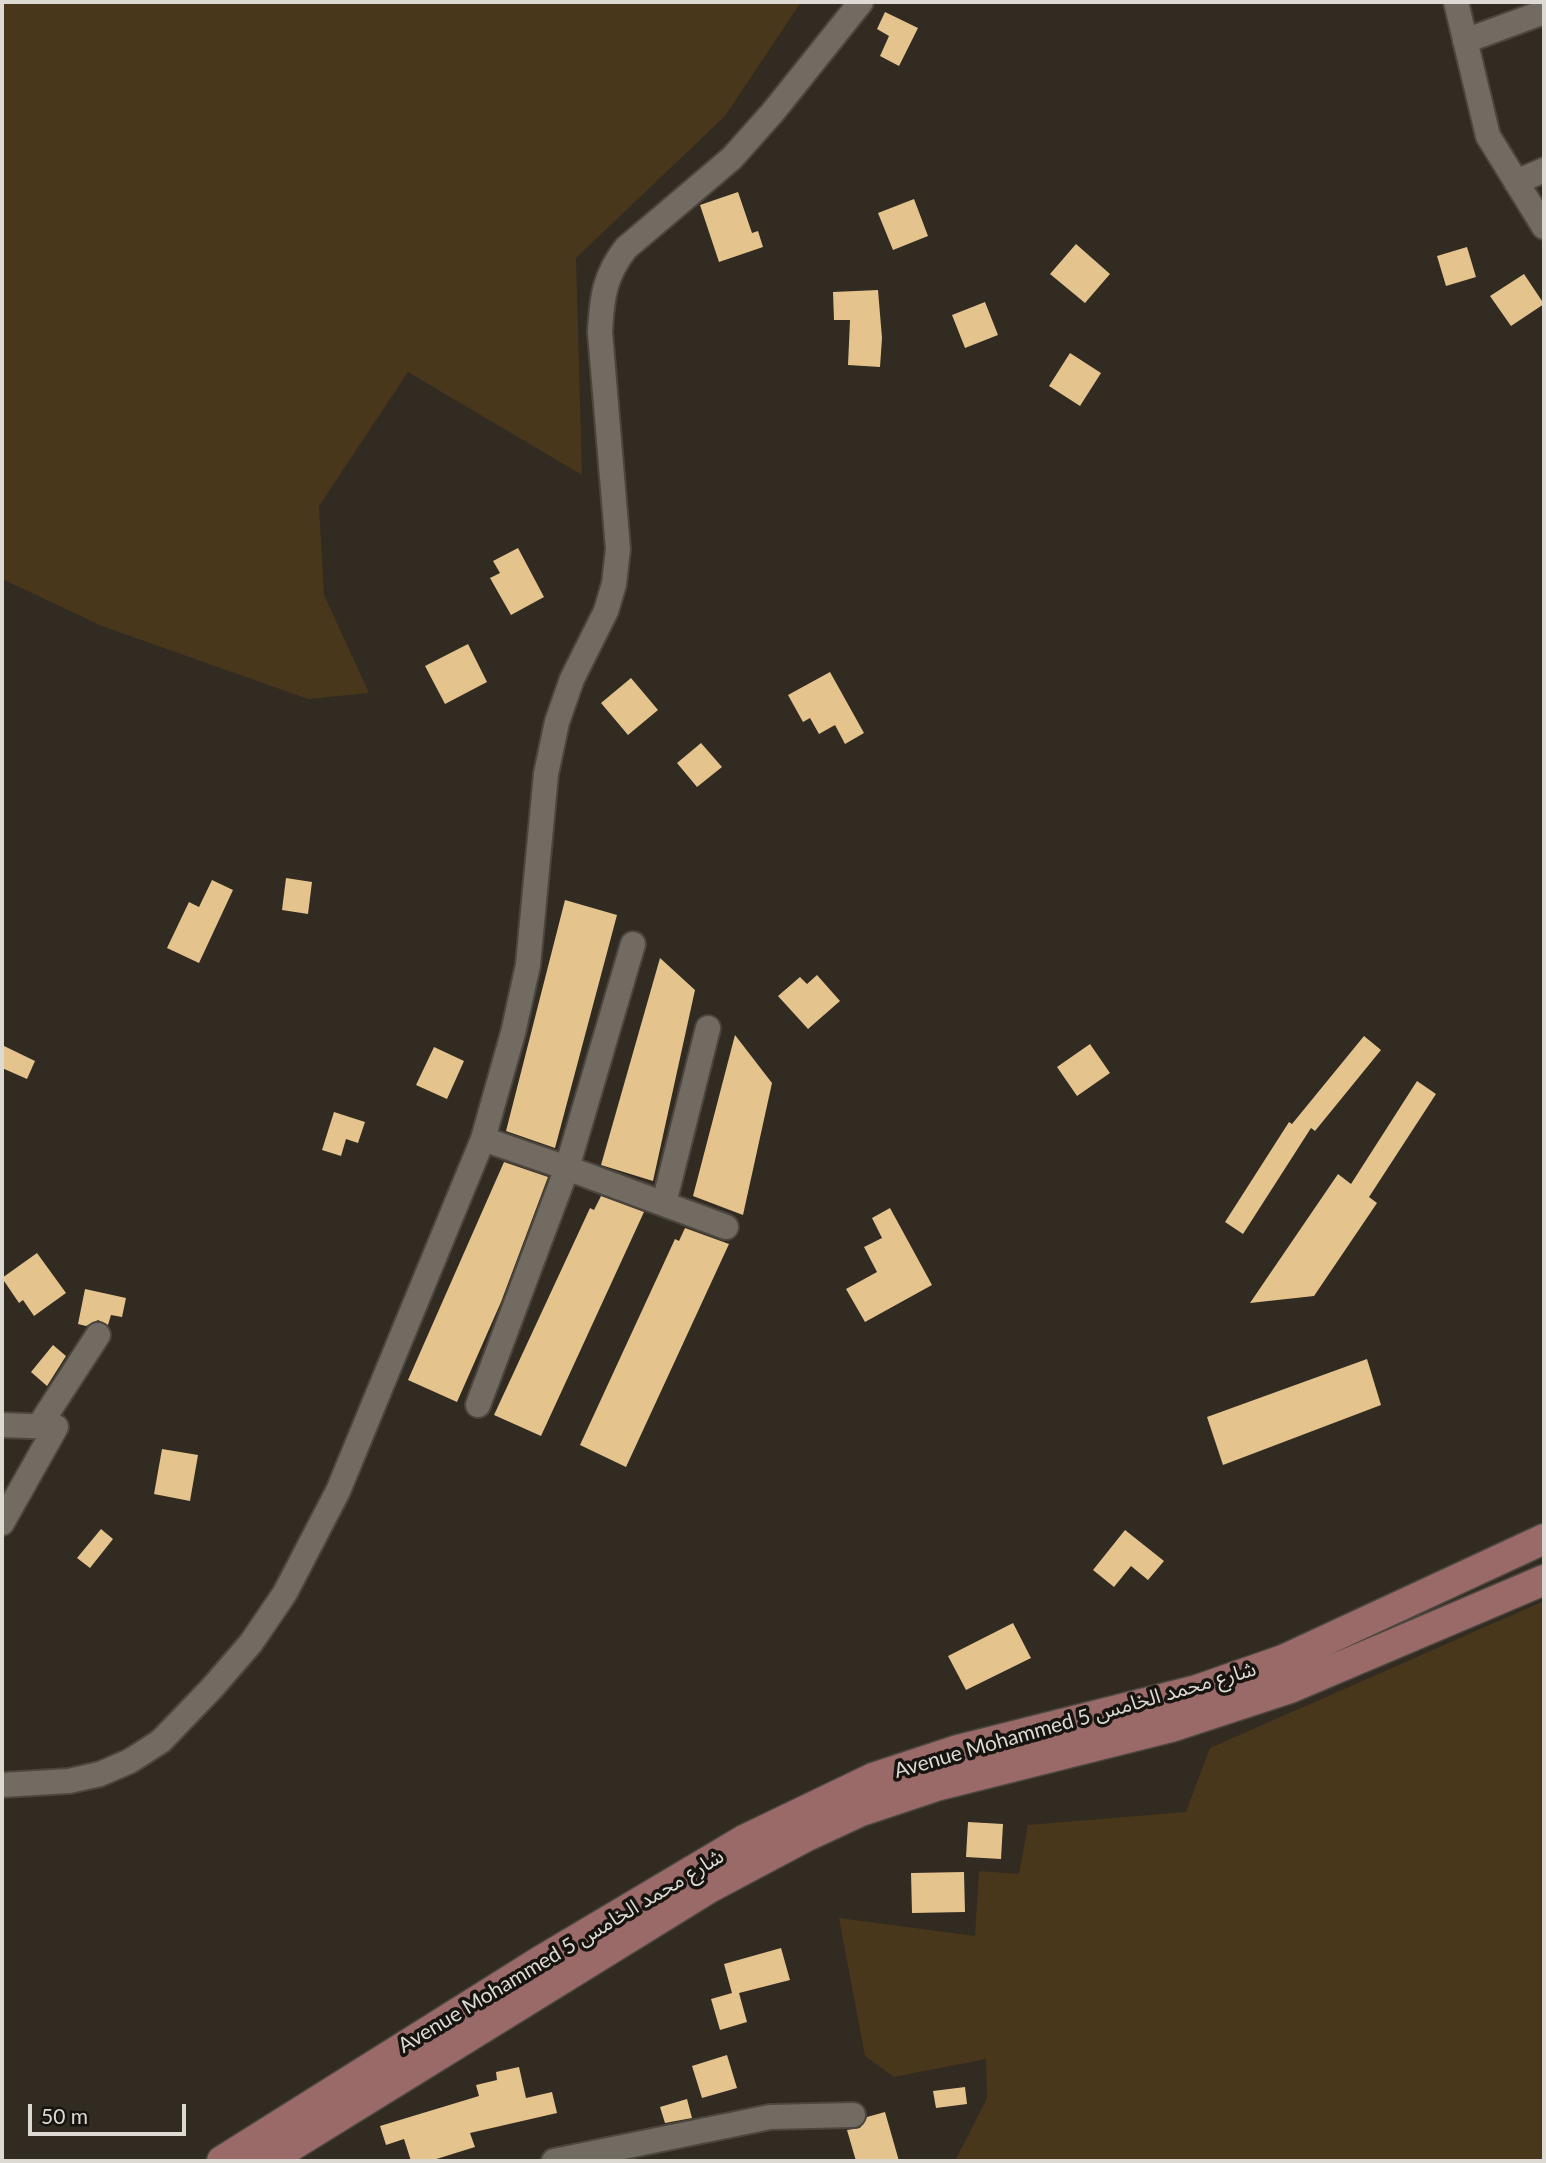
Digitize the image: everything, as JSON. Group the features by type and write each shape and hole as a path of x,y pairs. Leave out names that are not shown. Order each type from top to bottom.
{"main road":[{"name":"Avenue Mohammed 5 شارع محمد الخامس","path":"222,2161 539,1962 746,1839 873,1778 958,1751 1197,1690 1258,1669 1283,1660 1544,1539"},
{"name":"Avenue Mohammed 5 شارع محمد الخامس","path":"267,2161 709,1888 805,1837 861,1811 936,1786 1171,1727 1290,1689 1544,1580"}],"street":[{"path":"2,1785 69,1781 100,1774 161,1741 251,1643 285,1594 338,1491 483,1139 513,1033 528,965 546,774 556,722 572,679 606,611 614,584 618,549 600,332 606,281 626,248 732,158 773,112 861,2"},
{"path":"1456,2 1488,136 1544,227"},
{"path":"1465,41 1544,12"},
{"path":"1517,182 1544,170"},
{"path":"478,1405 568,1168 633,944"},
{"path":"664,1203 708,1028"},
{"path":"483,1139 726,1227"},
{"path":"38,1426 98,1335"},
{"path":"2,1425 55,1427 2,1523"},
{"path":"554,2161 619,2156 770,2117 853,2115"}],"shaded area":[{"path":"2,2 801,2 725,116 576,258 582,475 408,372 319,506 324,595 369,693 308,699 102,626 2,579"},
{"path":"1544,1601 1544,2161 955,2161 987,2098 986,2059 894,2077 865,2056 839,1918 975,1936 979,1871 1019,1874 1028,1825 1186,1812 1210,1748"}],"building":[{"path":"885,12 918,28 899,66 880,56 889,36 877,29"},
{"path":"738,192 752,233 758,231 763,247 719,262 700,205"},
{"path":"914,199 928,236 893,250 878,213"},
{"path":"1076,244 1110,274 1085,303 1050,274"},
{"path":"1467,247 1476,277 1446,286 1437,256"},
{"path":"1524,274 1544,304 1511,326 1490,296"},
{"path":"878,290 882,338 880,367 848,365 850,320 834,320 833,292"},
{"path":"985,302 998,335 965,348 952,315"},
{"path":"1070,353 1101,373 1080,406 1049,386"},
{"path":"518,548 544,597 511,615 490,578 500,573 493,561"},
{"path":"468,644 487,682 445,704 425,666"},
{"path":"830,672 864,733 845,744 835,725 819,734 810,718 803,722 788,695"},
{"path":"631,678 658,710 628,735 601,703"},
{"path":"701,743 722,767 697,787 677,763"},
{"path":"286,878 312,882 308,914 282,910"},
{"path":"212,880 233,890 199,963 167,948 189,902 199,907"},
{"path":"565,900 617,915 555,1148 506,1131"},
{"path":"660,958 695,990 653,1181 601,1165"},
{"path":"817,975 840,1001 808,1029 778,996 800,977 807,984"},
{"path":"735,1035 772,1083 743,1215 693,1196"},
{"path":"1364,1036 1381,1050 1315,1131 1311,1128 1243,1234 1225,1222 1289,1122 1292,1124"},
{"path":"1090,1044 1110,1073 1077,1096 1057,1067"},
{"path":"2,1045 35,1061 27,1079 2,1068"},
{"path":"434,1047 464,1061 447,1099 416,1085"},
{"path":"1417,1081 1436,1094 1369,1197 1377,1203 1314,1296 1250,1303 1338,1174 1351,1184"},
{"path":"334,1112 365,1122 358,1143 346,1139 341,1156 322,1150"},
{"path":"504,1162 548,1177 501,1302 457,1402 408,1380"},
{"path":"601,1196 644,1212 541,1436 494,1415 590,1208 594,1210"},
{"path":"890,1208 932,1285 865,1322 846,1289 877,1272 864,1247 882,1238 872,1218"},
{"path":"685,1228 729,1244 626,1467 580,1445 675,1239 679,1241"},
{"path":"37,1253 66,1293 34,1316 23,1300 19,1303 2,1278"},
{"path":"85,1289 126,1298 122,1317 111,1315 108,1325 98,1320 86,1326 78,1324"},
{"path":"53,1345 66,1356 47,1386 31,1372"},
{"path":"1367,1359 1381,1405 1223,1465 1207,1417"},
{"path":"162,1449 198,1455 190,1501 154,1494"},
{"path":"101,1529 113,1539 90,1568 77,1558"},
{"path":"1125,1530 1164,1561 1148,1580 1131,1566 1114,1587 1093,1570"},
{"path":"1013,1623 1031,1658 966,1690 948,1656"},
{"path":"968,1822 1003,1824 1001,1859 966,1857"},
{"path":"964,1872 965,1912 912,1913 911,1873"},
{"path":"781,1948 790,1980 739,1993 747,2022 720,2030 711,1999 732,1993 724,1964"},
{"path":"727,2055 737,2088 702,2098 692,2066"},
{"path":"519,2067 526,2098 552,2092 557,2113 470,2133 475,2147 430,2161 411,2161 404,2139 386,2145 380,2126 479,2096 476,2085 497,2080 496,2072"},
{"path":"965,2087 967,2104 936,2108 933,2091"},
{"path":"687,2099 692,2118 665,2123 660,2107"},
{"path":"885,2112 899,2161 856,2161 847,2130 860,2128 867,2117"}]}
